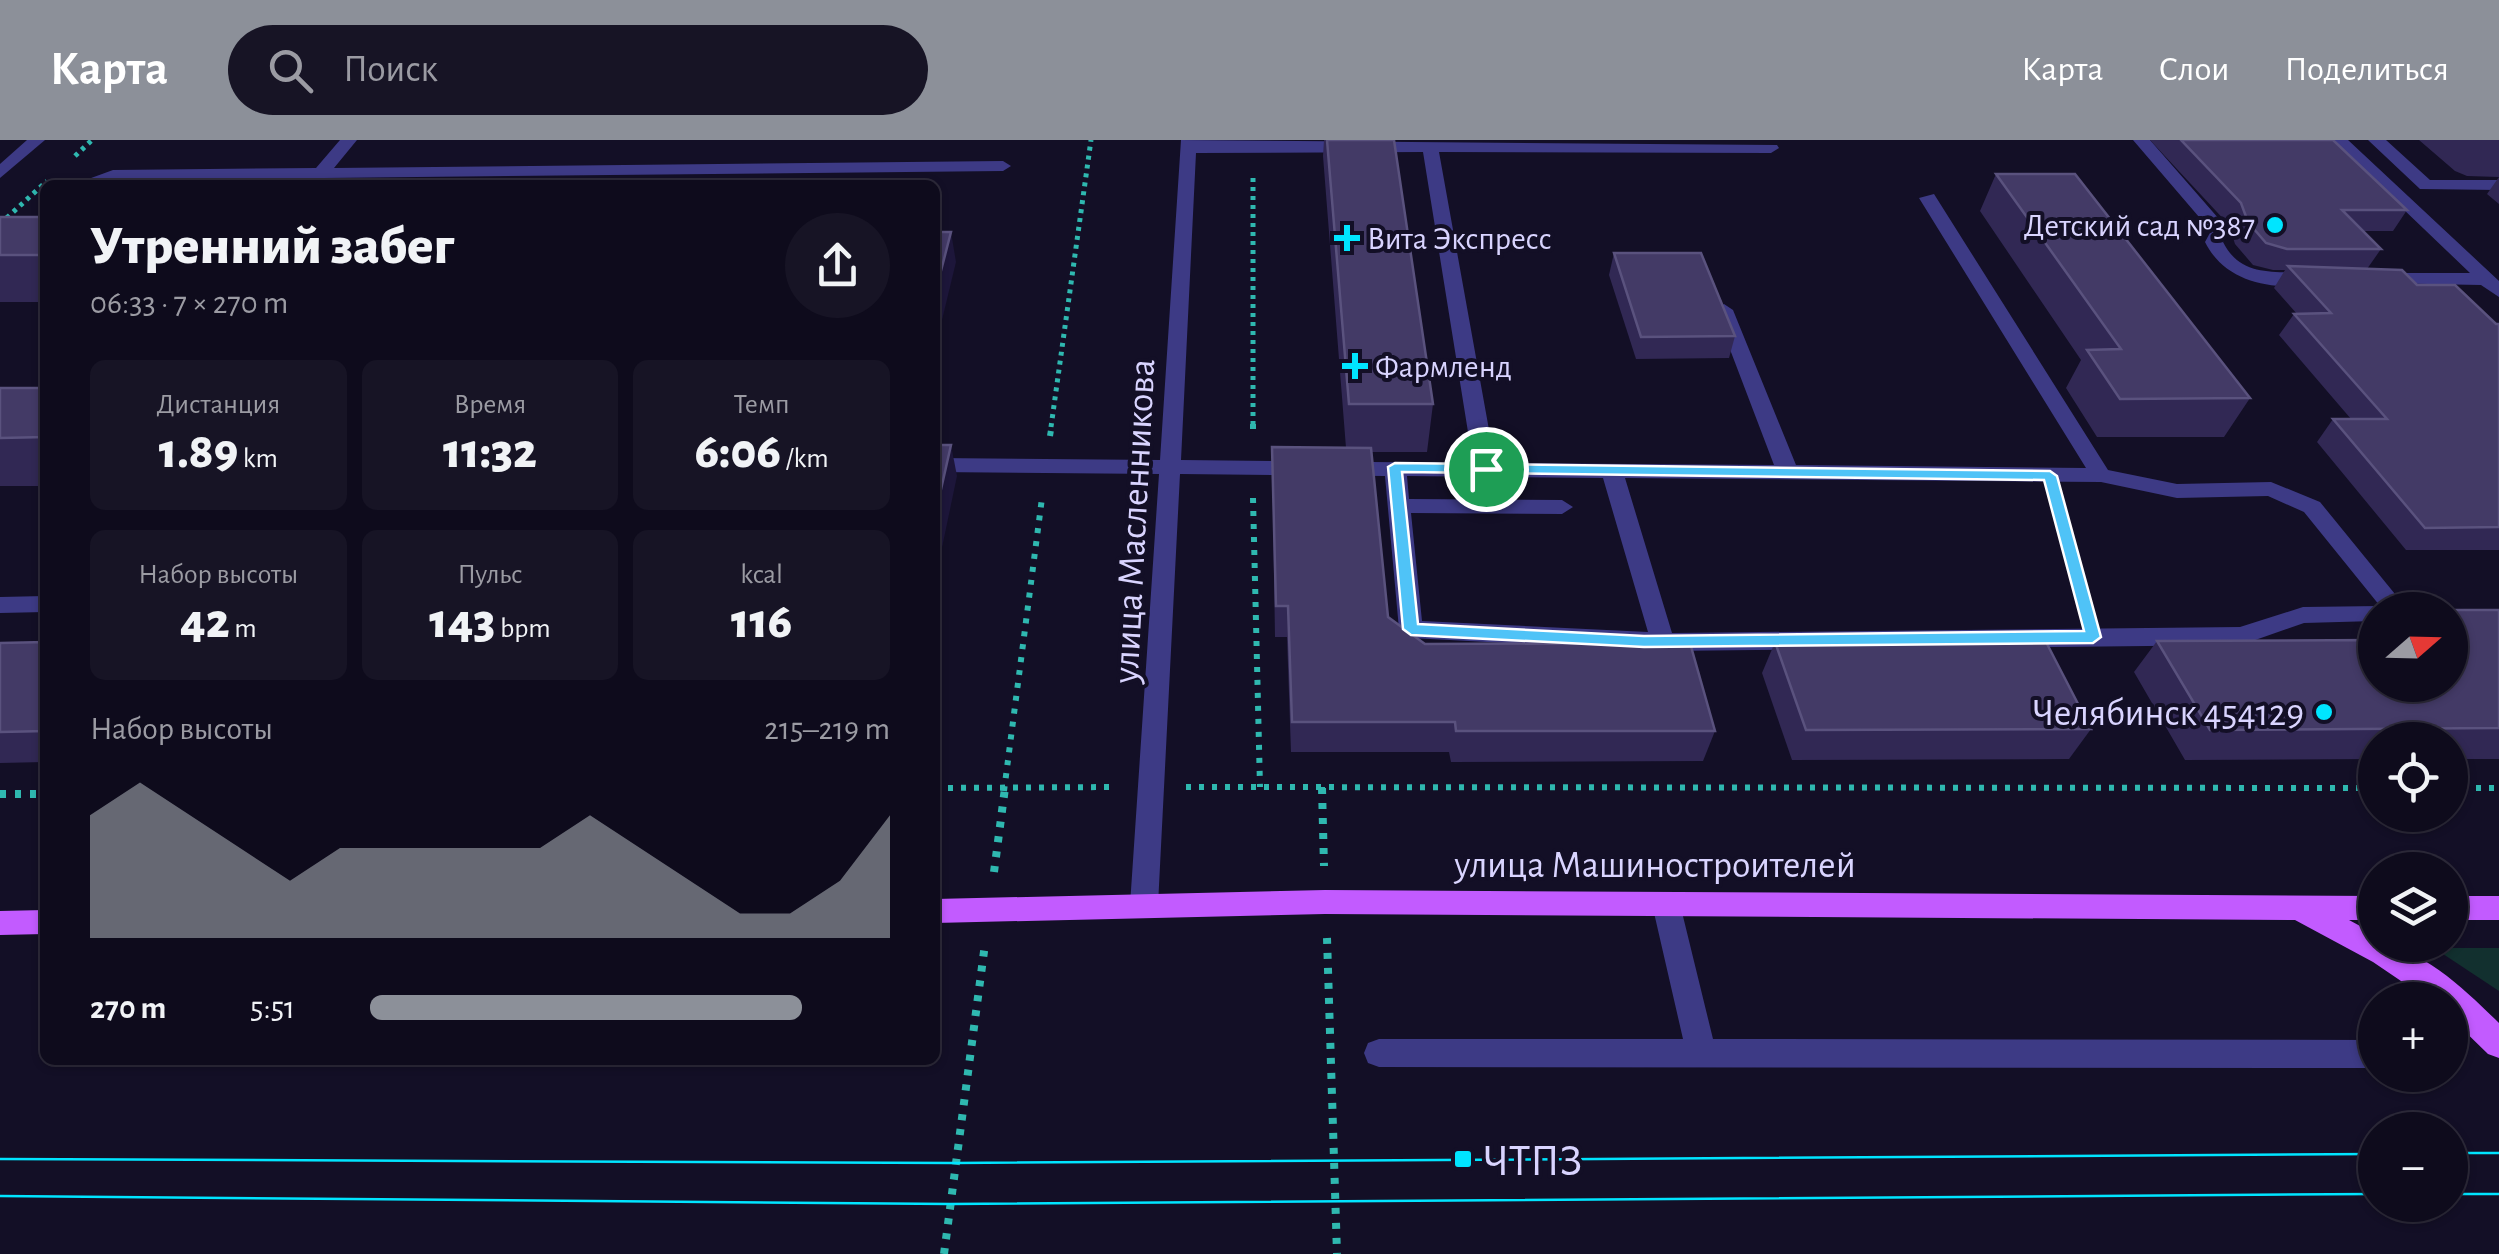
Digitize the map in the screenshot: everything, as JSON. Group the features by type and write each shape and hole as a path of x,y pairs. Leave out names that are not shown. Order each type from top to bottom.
{"main road":[{"name":"улица Машиностроителей","path":"940,911 1326,902 2358,908"},
{"path":"2298,908 2411,968 2458,1000 2499,1044"},
{"path":"2468,908 2499,908"},
{"path":"0,923 40,922"}],"street":[{"path":"0,172 37,140"},
{"path":"316,178 349,140"},
{"path":"2140,140 2220,232 2214,242 2218,252 2235,268 2273,280 2331,280"},
{"path":"2338,140 2492,285"},
{"path":"2376,140 2426,185 2499,185"},
{"path":"1189,144 1771,148"},
{"name":"улица Масленникова","path":"1144,905 1189,144"},
{"path":"1430,147 1486,469"},
{"path":"96,180 113,175 316,178 1003,166"},
{"path":"1928,198 2101,475"},
{"path":"2370,280 2492,285"},
{"path":"1719,298 1788,473"},
{"path":"940,465 2101,475 2177,491 2271,489 2312,507 2381,592"},
{"path":"1395,467 1411,629 1663,642 2242,636 2303,615 2358,613"},
{"path":"1612,471 1663,642"},
{"path":"1400,506 1562,507"},
{"path":"0,605 40,604"},
{"path":"1666,904 1702,1053"},
{"path":"1379,1053 2358,1054"}],"path":[{"path":"2050,476 2093,637"},
{"path":"1322,787 1338,1254"},
{"path":"940,788 2358,788"},
{"path":"944,1254 1006,788"},
{"path":"2468,788 2499,788"},
{"path":"0,794 40,794"}],"green space":[{"path":"2468,948 2499,948 2499,991 2455,962 2468,962"}],"building":[{"path":"1327,140 1394,140 1433,404 1349,404"},
{"path":"2181,140 2333,140 2407,210 2342,210 2381,249 2287,249 2266,243 2248,222 2241,203"},
{"path":"1996,174 2075,174 2250,398 2120,399 2087,350 2121,349"},
{"path":"0,217 40,217 40,255 0,255"},
{"path":"940,232 951,232 940,275"},
{"path":"1614,253 1701,253 1735,336 1641,337"},
{"path":"2288,266 2402,270 2417,285 2455,285 2499,324 2499,527 2425,528 2333,419 2387,419 2294,314 2331,313"},
{"path":"0,388 40,388 40,437 0,438"},
{"path":"940,445 951,445 940,494"},
{"path":"1272,447 1371,448 1388,617 1425,644 1690,643 1715,731 1456,731 1455,722 1292,722 1288,606 1276,606"},
{"path":"2468,610 2499,610 2499,728 2468,728 2468,722 2358,722 2358,729 2210,730 2157,641 2358,640 2358,702 2468,702"},
{"path":"2045,640 2091,729 1806,730 1775,642"},
{"path":"40,642 40,731 0,732 0,643"}],"tram line":[{"path":"2468,1153 2499,1153"},
{"path":"0,1159 955,1163 2358,1154"},
{"path":"0,1196 950,1204 2358,1194"},
{"path":"2468,1194 2499,1194"}],"place":[{"name":"Детский сад №387","path":"2275,225"},
{"name":"Вита Экспресс","path":"1347,238"},
{"name":"Фармленд","path":"1355,366"},
{"name":"Челябинск 454129","path":"2324,712"},
{"name":"ЧТПЗ","path":"1463,1159"}],"route":[{"path":"1395,467 1486,469 2050,476 2093,637 1644,642 1411,629 1395,467"}]}
